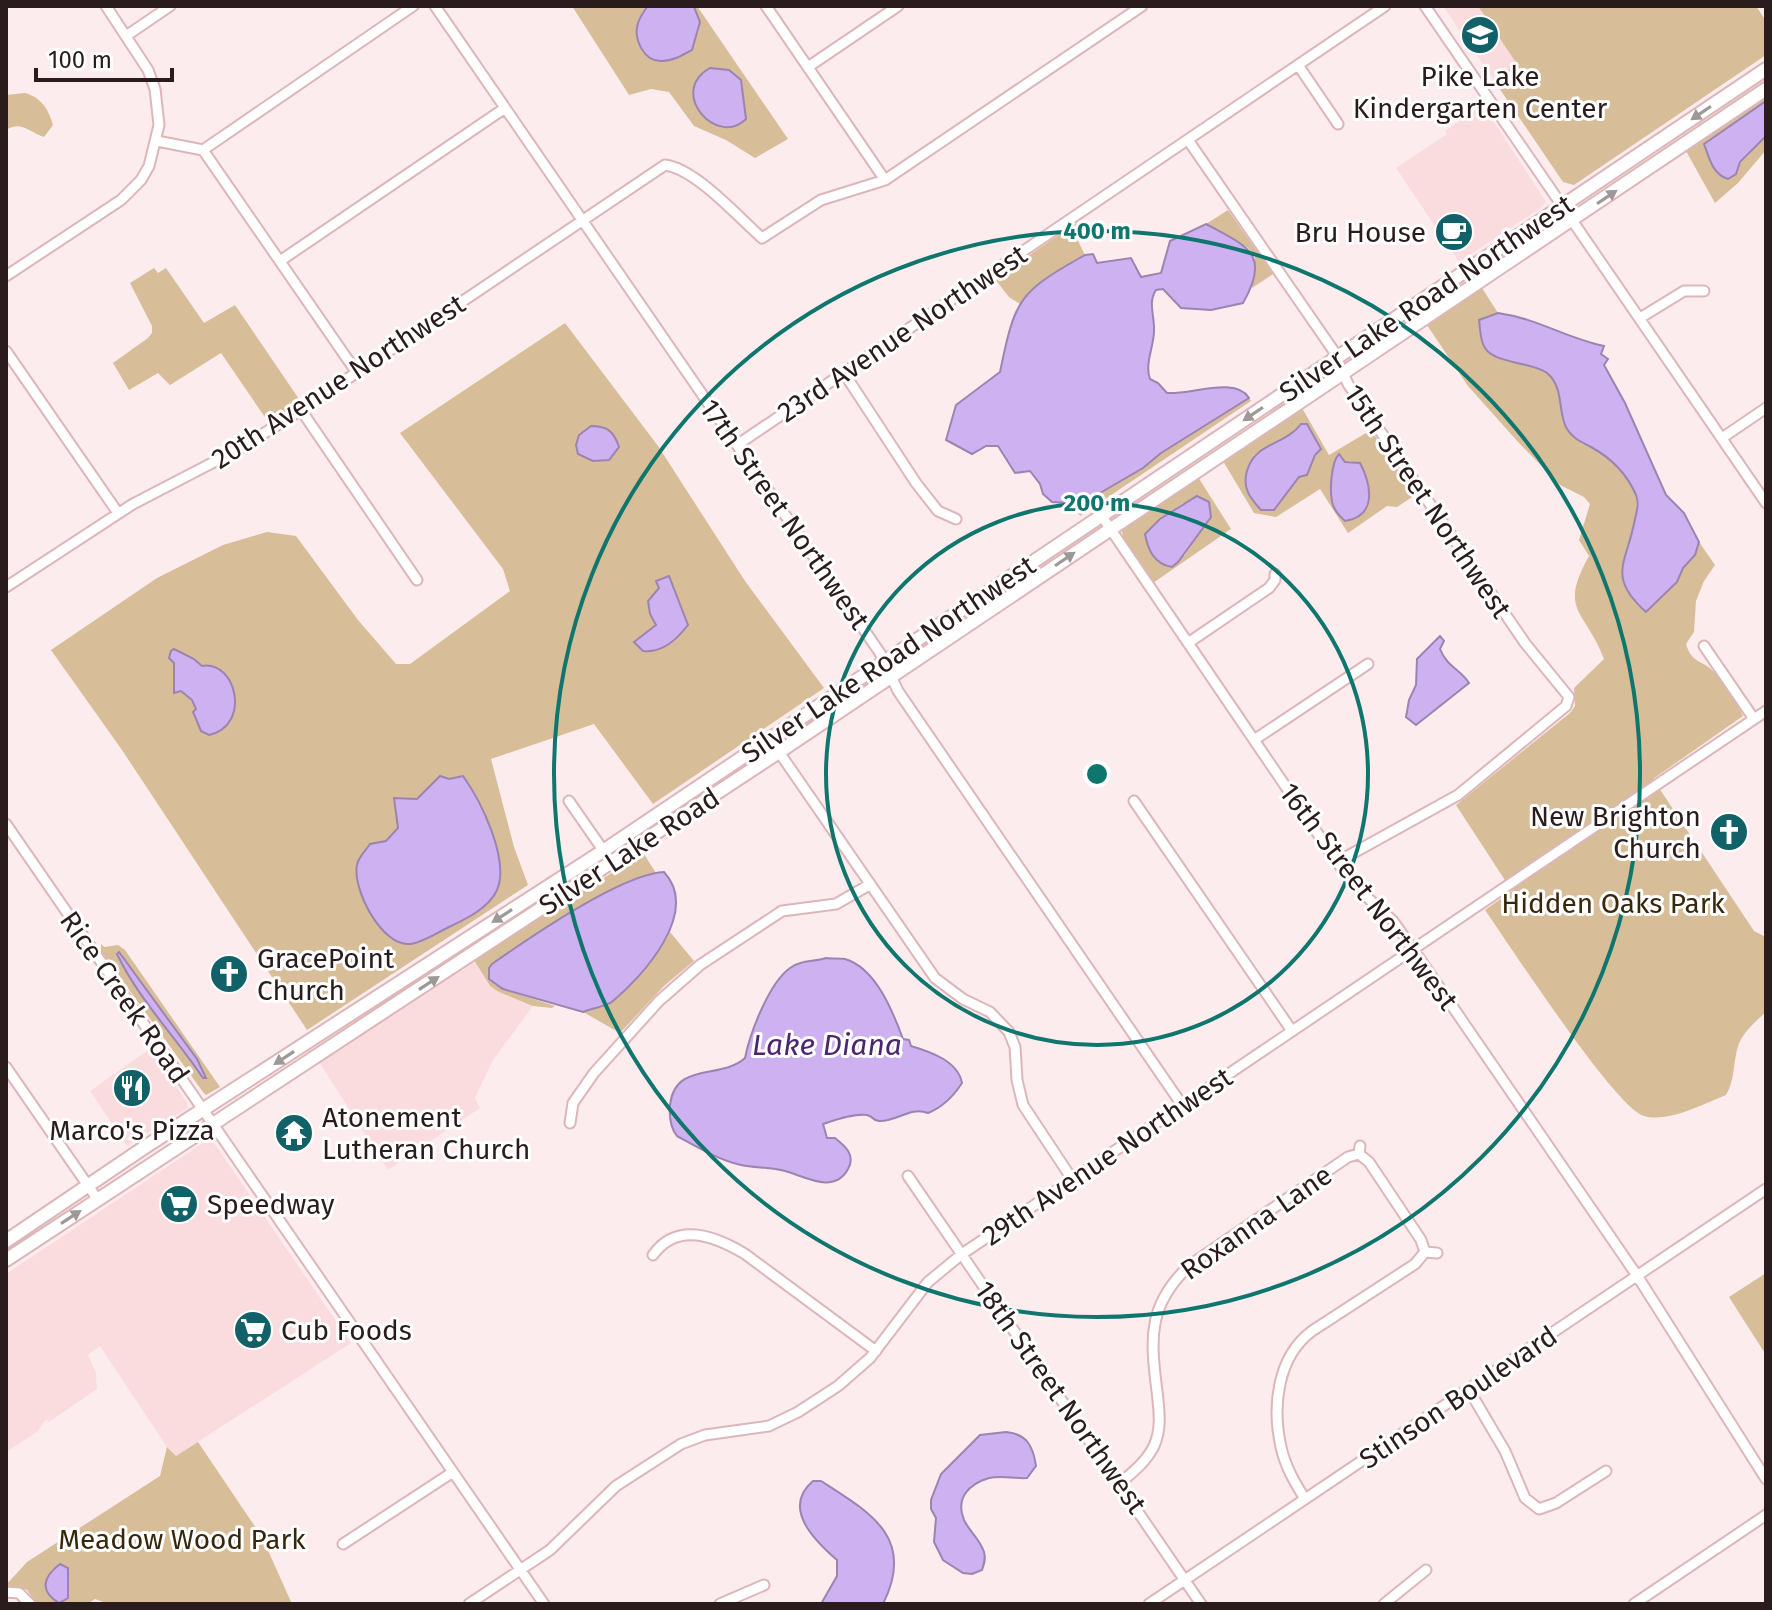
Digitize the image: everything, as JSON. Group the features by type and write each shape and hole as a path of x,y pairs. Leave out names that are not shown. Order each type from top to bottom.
{"main road":[{"name":"Silver Lake Road Northwest","path":"6,1241 203,1109 603,851 1766,69"},
{"name":"Silver Lake Road","path":"6,1260 779,752 1766,89"}],"street":[{"path":"6,276 121,200 149,166 157,141 159,113 155,89 148,70 106,6"},
{"path":"126,36 170,6"},
{"path":"203,150 413,6"},
{"name":"17th Street Northwest","path":"435,6 885,661 898,691 1182,1105"},
{"path":"766,6 885,180 1142,6"},
{"path":"808,67 898,6"},
{"name":"23rd Avenue Northwest","path":"737,445 1385,6"},
{"path":"1425,6 1766,503"},
{"path":"1298,65 1338,124"},
{"path":"280,261 505,108"},
{"name":"15th Street Northwest","path":"1188,140 1337,358 1343,375 1525,643 1569,697 1566,706 1458,795 1337,862"},
{"path":"157,141 203,150 357,373"},
{"name":"20th Avenue Northwest","path":"7,584 118,513 239,449 301,410 665,165 704,186 762,238 832,194 885,180"},
{"path":"1640,318 1684,291 1704,291"},
{"path":"6,351 118,513"},
{"path":"844,373 916,483 938,511 956,519"},
{"path":"1722,438 1766,408"},
{"path":"301,410 417,580"},
{"name":"16th Street Northwest","path":"1101,515 1337,862 1358,889 1393,921 1413,949 1638,1277 1766,1479"},
{"path":"1188,643 1269,588 1275,574"},
{"path":"1704,646 1754,719"},
{"path":"1254,740 1368,664"},
{"name":"29th Avenue Northwest","path":"469,1604 559,1542 616,1486 681,1444 705,1435 769,1426 838,1386 876,1351 928,1282 962,1254 1766,711"},
{"path":"770,739 935,978 963,999 990,1012 1009,1032 1015,1047 1017,1080 1023,1105 1072,1179"},
{"path":"569,801 612,863"},
{"path":"1134,801 1292,1031"},
{"name":"Rice Creek Road","path":"6,824 544,1604"},
{"path":"570,1123 573,1103 594,1073 659,1001 700,965 773,915 791,909 836,904 869,885"},
{"path":"6,1067 98,1200"},
{"name":"Roxanna Lane","path":"1120,1483 1143,1463 1157,1436 1160,1410 1152,1339 1159,1307 1171,1283 1190,1265 1359,1150 1421,1240 1425,1252"},
{"name":"18th Street Northwest","path":"908,1176 1201,1604"},
{"name":"Stinson Boulevard","path":"1149,1604 1766,1189"},
{"path":"653,1255 661,1243 671,1237 693,1235 721,1241 745,1254 876,1351"},
{"path":"1305,1499 1292,1477 1281,1447 1279,1405 1287,1359 1302,1338 1415,1264 1425,1252 1437,1253"},
{"path":"1469,1390 1505,1451 1525,1498 1539,1509 1556,1503 1606,1471"},
{"path":"343,1544 453,1472"},
{"path":"1634,1604 1766,1515"},
{"path":"1384,1604 1426,1570"},
{"path":"720,1604 764,1585"},
{"path":"10,1591 24,1597 30,1604"}],"shaded area":[{"name":"Pike Lake Kindergarten Center","path":"1443,6 1478,6 1518,65 1493,79"},
{"path":"1483,105 1546,202 1459,262 1396,168"},
{"path":"474,960 490,986 533,1006 493,1060 475,1098 480,1108 388,1170 319,1062"},
{"path":"151,1048 188,1108 127,1146 90,1091"},
{"path":"212,1140 351,1343 176,1456 100,1346 88,1355 96,1373 97,1389 49,1422 46,1419 37,1432 6,1452 6,1274 206,1141"}],"green space":[{"path":"572,6 648,6 639,28 643,52 698,34 700,22 694,6 697,6 788,139 755,158 726,140 694,126 669,92 651,89 629,95"},
{"path":"1478,6 1756,6 1766,21 1766,55 1574,185 1563,182 1493,79 1517,64"},
{"path":"25,93 40,101 49,114 53,125 44,137 16,126 6,130 6,95"},
{"path":"1766,97 1766,101 1704,144 1737,167 1766,136 1766,150 1738,183 1715,203 1686,151"},
{"path":"1228,210 1273,274 1252,288 1255,256 1248,248 1206,224"},
{"path":"1076,223 1079,228 1074,233 1085,255 1041,282 1020,304 1009,297 995,279"},
{"path":"154,268 158,273 166,268 204,323 235,305 301,402 269,423 221,353 170,385 158,373 129,390 113,363 152,333 152,326 130,283"},
{"name":"Hidden Oaks Park","path":"1482,288 1498,313 1479,320 1481,338 1487,350 1501,359 1547,373 1557,387 1566,422 1575,438 1606,457 1628,478 1635,495 1636,512 1625,563 1625,579 1631,595 1647,611 1677,582 1683,568 1695,555 1699,542 1715,565 1696,601 1694,632 1686,644 1695,658 1721,681 1743,716 1653,779 1754,931 1766,937 1766,1012 1740,1041 1726,1095 1675,1115 1644,1116 1630,1106 1563,1023 1485,910 1512,891 1456,805 1570,713 1575,706 1574,688 1604,659 1575,600 1580,574 1589,556 1579,540 1590,504 1584,497 1560,485 1519,443 1468,386 1427,325"},
{"path":"565,323 658,446 745,581 824,688 653,804 594,724 491,759 514,847 528,885 307,1030 122,750 51,650 157,578 223,545 267,532 296,536 358,620 396,664 410,664 510,591 503,569 400,433"},
{"path":"1249,398 1251,401 1080,516 1073,504 1087,504"},
{"path":"1302,408 1329,455 1371,430 1415,495 1397,507 1387,506 1348,533 1320,489 1276,517 1254,513 1223,461","holes":["1301,424 1310,428 1321,449 1295,481 1253,456 1291,434","1350,461 1360,463 1369,492 1366,505 1355,518 1332,498 1332,472"]},
{"path":"1198,477 1231,529 1153,583 1123,537 1122,530","holes":["1183,503 1211,517 1184,556 1148,549 1146,534 1160,519"]},
{"path":"642,851 656,873 630,880 492,964 503,989 555,1006 533,1006 490,986 474,960"},
{"path":"670,932 694,961 665,985 620,1033 583,1012 607,1004 622,993"},
{"path":"101,944 104,947 118,945 125,950 220,1087 206,1095 203,1092 101,951","holes":["119,952 174,1027 205,1079 147,1004 117,955"]},
{"path":"1766,1273 1766,1355 1729,1297"},
{"name":"Meadow Wood Park","path":"198,1442 262,1537 292,1604 109,1604 95,1599 87,1604 37,1604 27,1590 6,1585 27,1562 160,1476 167,1447 176,1456"}],"water":[{"path":"648,6 694,7 700,22 692,50 666,61 645,54 637,29"},
{"path":"710,68 729,70 741,80 746,119 734,126 722,127 711,122 695,102 693,90 698,78"},
{"path":"1766,101 1766,136 1740,162 1736,174 1728,179 1723,177 1712,164 1704,144"},
{"path":"1206,224 1243,245 1250,253 1255,262 1251,286 1243,303 1211,310 1181,308 1163,289 1156,290 1152,304 1154,334 1148,373 1150,379 1167,393 1223,387 1234,388 1249,398 1087,504 1052,502 1043,494 1030,471 1015,473 998,446 986,446 972,454 946,440 956,405 1000,372 1016,312 1023,300 1046,278 1085,255 1093,254 1097,263 1131,258 1141,277 1161,273 1170,241"},
{"path":"1498,313 1604,346 1601,354 1608,359 1604,365 1625,403 1666,495 1684,513 1699,542 1695,555 1683,568 1677,582 1646,612 1626,588 1623,578 1622,568 1637,507 1632,487 1612,461 1569,432 1564,423 1559,393 1547,373 1501,359 1487,350 1482,341 1479,320"},
{"path":"1301,424 1307,424 1321,449 1315,455 1307,475 1299,477 1274,510 1261,510 1246,488 1251,462 1257,454 1295,431"},
{"path":"591,426 602,427 615,437 619,447 609,460 593,461 578,454 576,445 579,435"},
{"path":"1339,454 1345,462 1360,463 1369,489 1363,513 1345,521 1334,507 1331,493 1333,470"},
{"path":"1197,496 1209,502 1211,517 1178,562 1172,567 1161,563 1150,551 1145,534 1160,519"},
{"path":"669,576 688,625 663,647 643,651 634,642 656,625 648,601 659,588 656,581"},
{"path":"1440,636 1444,641 1440,649 1443,655 1469,683 1416,725 1406,717 1416,685 1417,659"},
{"path":"174,649 202,666 214,667 230,683 235,707 231,719 222,729 209,735 201,731 192,700 181,691 174,693 174,663 169,658"},
{"path":"440,776 449,779 463,776 478,800 497,847 500,878 497,890 483,908 420,942 399,942 389,936 371,915 359,888 357,865 370,844 386,841 398,828 394,798 417,799"},
{"path":"664,872 674,888 676,906 672,924 652,960 610,1003 583,1012 503,989 489,979 492,964 576,909 624,884"},
{"path":"119,952 197,1059 206,1078 136,987 117,954"},
{"name":"Lake Diana","path":"826,958 845,959 866,972 882,992 903,1039 909,1040 911,1046 942,1058 955,1069 962,1083 955,1093 943,1105 928,1113 915,1111 879,1121 867,1115 856,1115 823,1124 827,1138 835,1138 842,1144 851,1159 848,1169 835,1181 818,1182 780,1170 733,1163 677,1136 670,1122 670,1105 680,1082 700,1073 735,1065 745,1058 762,1009 782,975 798,964"},
{"path":"1006,1432 1019,1435 1028,1442 1036,1466 1027,1478 989,1478 975,1484 966,1493 961,1505 962,1512 966,1524 982,1547 985,1559 982,1570 963,1573 943,1560 934,1542 936,1518 931,1509 931,1500 941,1474 980,1435"},
{"path":"813,1481 821,1481 856,1504 883,1530 891,1545 894,1561 892,1581 883,1604 821,1604 837,1576 837,1560 811,1534 801,1513 800,1502 804,1491"},
{"path":"60,1564 68,1568 68,1598 59,1603 48,1594 46,1584 50,1574"}],"place":[{"name":"Pike Lake Kindergarten Center","path":"1480,35"},
{"name":"Bru House","path":"1454,232"},
{"name":"New Brighton Church","path":"1729,832"},
{"name":"GracePoint Church","path":"229,974"},
{"name":"Marco's Pizza","path":"132,1088"},
{"name":"Atonement Lutheran Church","path":"294,1133"},
{"name":"Speedway","path":"179,1204"},
{"name":"Cub Foods","path":"253,1330"}]}
